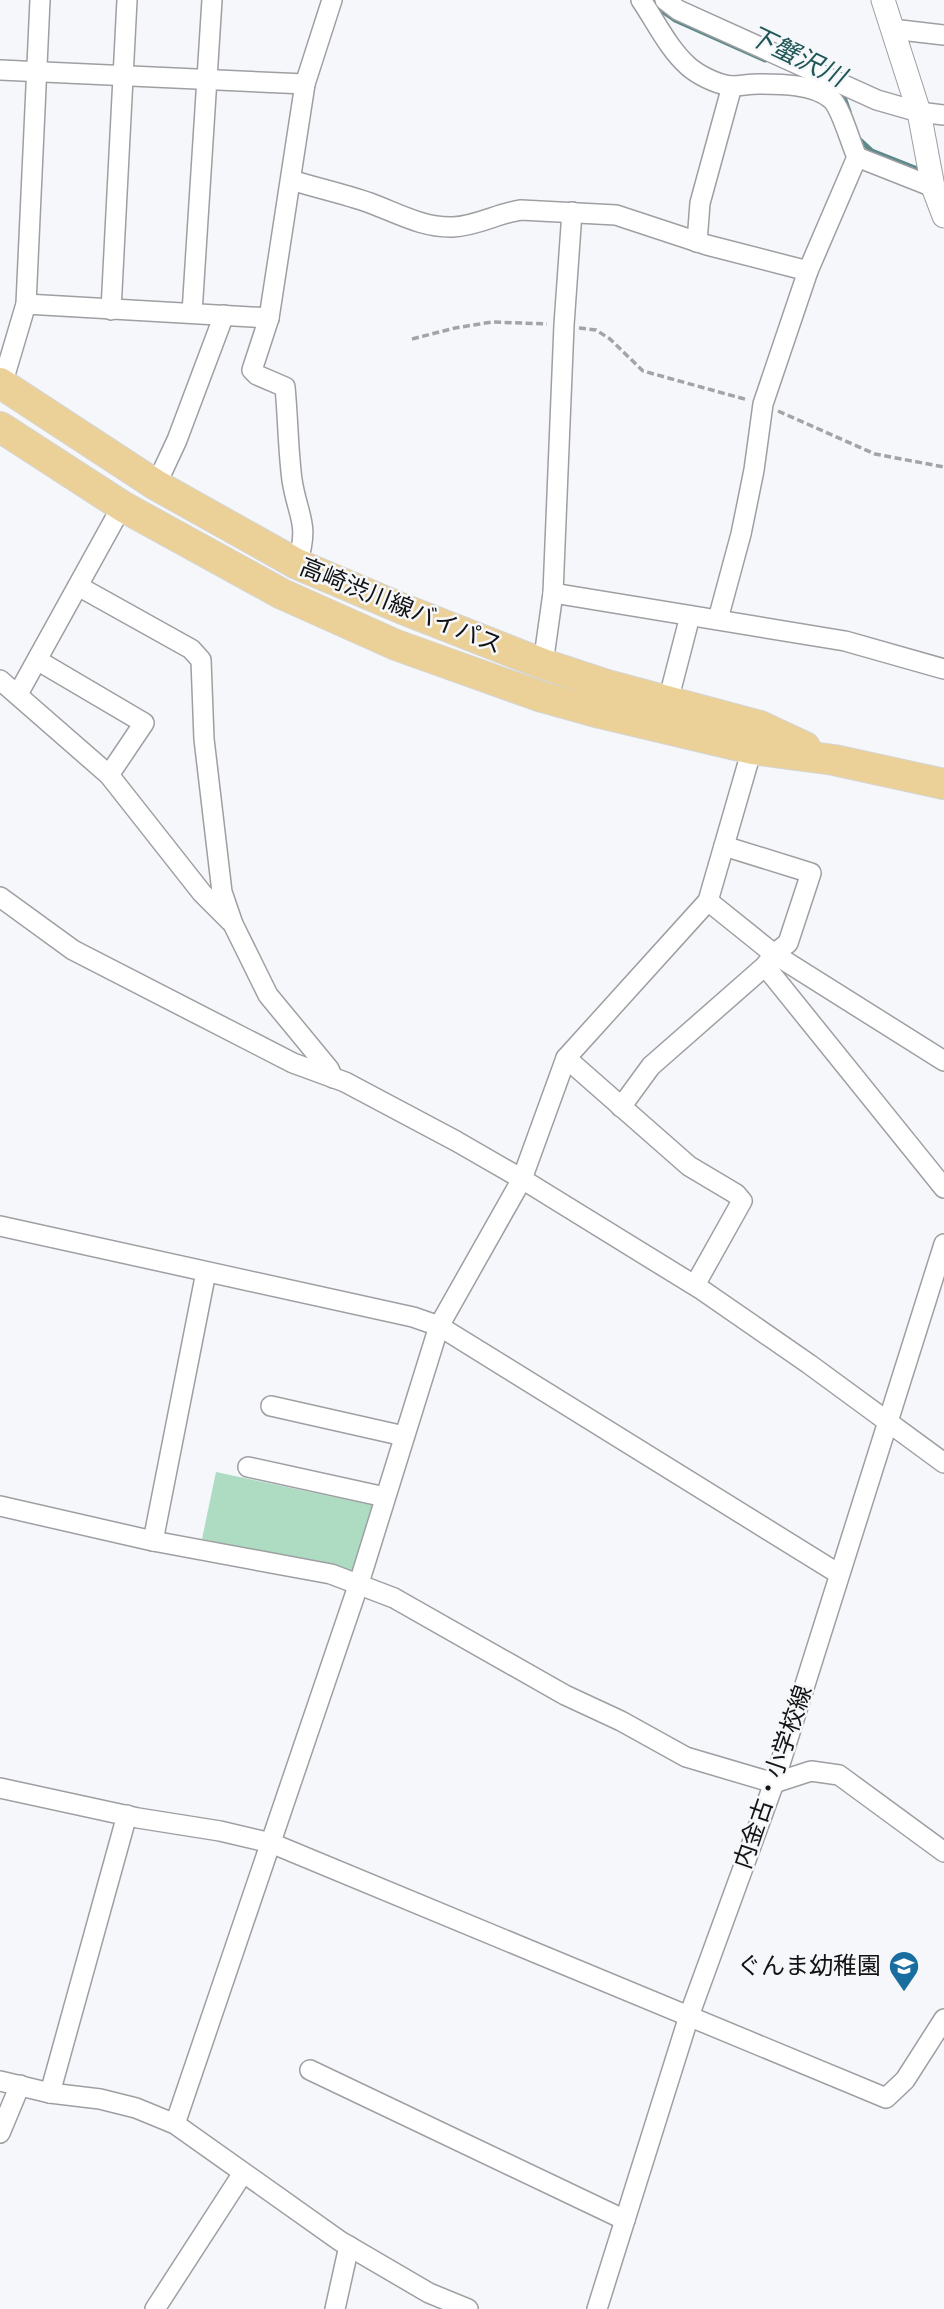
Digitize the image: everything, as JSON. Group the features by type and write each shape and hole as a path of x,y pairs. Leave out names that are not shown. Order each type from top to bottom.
{"main road":[{"name":"高崎渋川線バイパス","path":"1,384 156,485 297,564 428,620 543,664 607,685 760,726 834,760"},
{"name":"高崎渋川線バイパス","path":"0,427 122,506 282,594 396,645 539,696 645,725 752,749 834,760 944,784"}],"street":[{"path":"1,384 26,304 40,0"},
{"path":"111,310 127,0"},
{"path":"192,313 212,0"},
{"path":"297,564 304,541 292,481 285,387 257,375 252,370 269,318 305,84 332,0 325,0"},
{"path":"641,0 689,67 732,86 759,84 806,88 828,97 839,108 849,140 858,157 936,175"},
{"path":"665,0 678,10 877,100 919,112 944,115"},
{"path":"883,0 919,112 944,216"},
{"path":"892,29 944,35"},
{"path":"0,70 305,84"},
{"path":"697,242 700,204 732,86"},
{"path":"718,619 741,534 754,470 763,404 808,271 858,157"},
{"path":"291,180 367,202 425,225 438,227 460,227 506,212 521,210 616,215 697,242 808,271"},
{"path":"543,664 553,593 564,326 572,212"},
{"path":"26,304 269,318"},
{"path":"156,485 177,440 223,315"},
{"path":"18,694 122,506"},
{"path":"78,586 191,649 201,660 204,739 222,892 233,924 268,995 329,1069 332,1078"},
{"path":"553,593 845,641 944,669"},
{"path":"668,701 690,617"},
{"path":"37,660 144,723 109,775"},
{"path":"0,680 109,775 202,893 233,924"},
{"path":"175,2124 359,1583 439,1326 522,1179 566,1058 708,901 752,749"},
{"path":"621,1107 651,1066 788,943 811,873 724,846"},
{"path":"708,901 770,960 944,1188"},
{"path":"2,903 73,950 236,1035 293,1063 332,1078 456,1141 522,1179 695,1285 809,1363 944,1463"},
{"path":"770,960 944,1061"},
{"path":"566,1058 689,1166 736,1194 742,1201 695,1285"},
{"path":"0,1226 413,1317 439,1326 839,1574"},
{"name":"内金古・小学校線","path":"597,2309 689,2016 774,1783 944,1244"},
{"path":"153,1541 206,1272"},
{"path":"271,1406 404,1436"},
{"path":"248,1467 385,1497"},
{"path":"0,1506 153,1541 331,1574 359,1583 405,1604 565,1695 621,1721 686,1757 774,1783 811,1771 839,1774 944,1852"},
{"path":"0,1787 127,1815 220,1830 271,1843 886,2098 905,2080 943,2025"},
{"path":"50,2093 127,1815"},
{"path":"310,2070 625,2220"},
{"path":"0,2081 50,2093 100,2099 136,2108 175,2124 349,2246 429,2293 468,2309"},
{"path":"0,2133 20,2085"},
{"path":"155,2309 243,2173"},
{"path":"335,2309 349,2246"}],"path":[{"path":"412,340 455,328 492,322 517,321 596,330 610,339 643,371 655,376 763,404 875,454 944,467"}],"green space":[{"path":"216,1472 376,1506 358,1568 351,1570 202,1539"}],"waterway":[{"name":"下蟹沢川","path":"655,6 675,20 765,60"},
{"name":"下蟹沢川","path":"838,93 845,100 849,111"},
{"name":"下蟹沢川","path":"859,139 872,151 925,172"}],"place":[{"name":"ぐんま幼稚園","path":"904,1993"}]}
